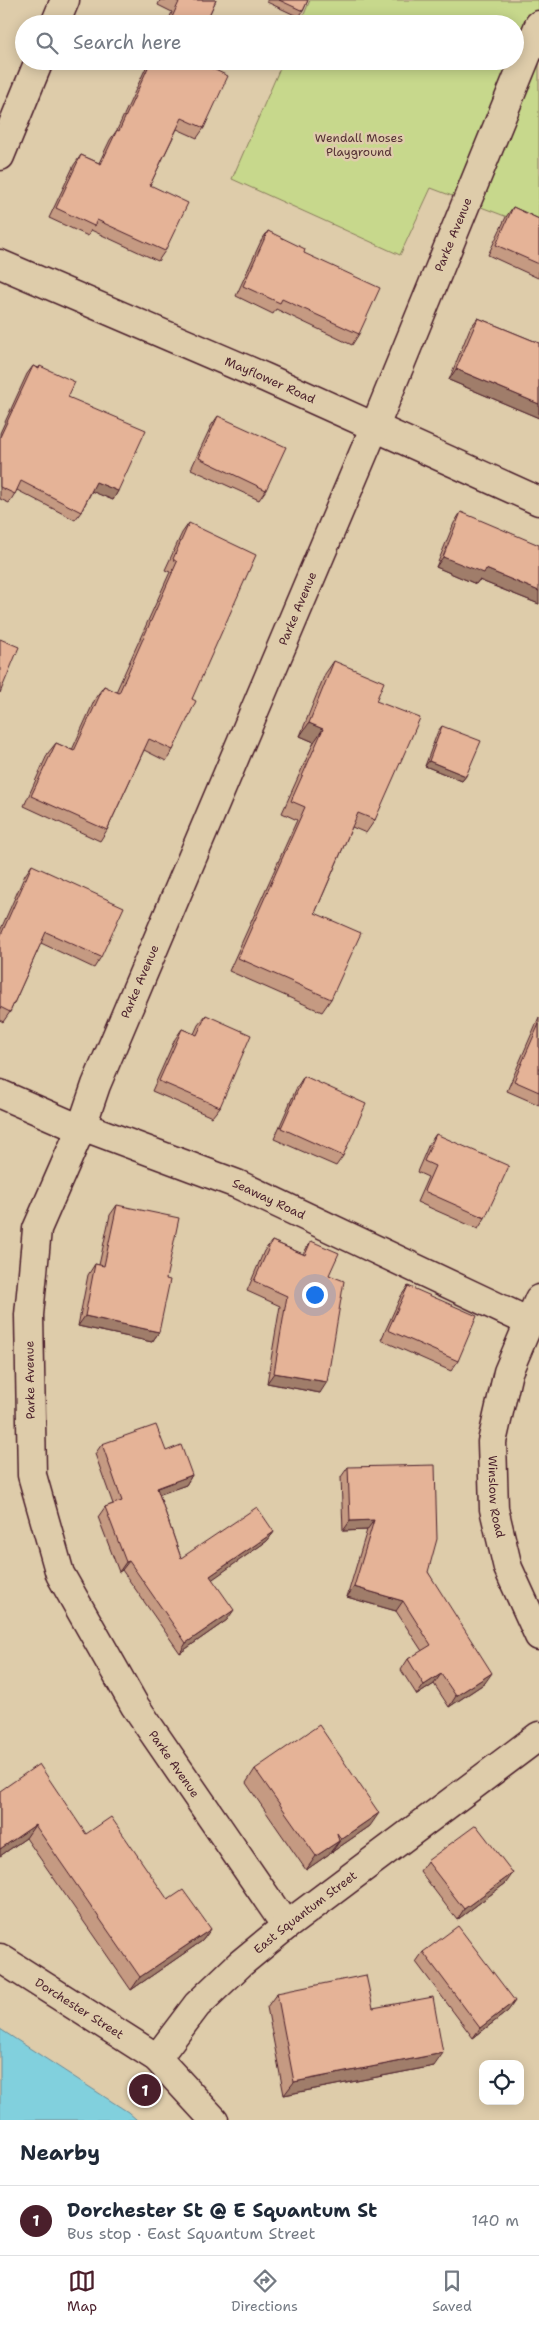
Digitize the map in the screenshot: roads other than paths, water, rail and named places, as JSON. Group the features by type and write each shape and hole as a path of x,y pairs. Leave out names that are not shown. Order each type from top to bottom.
{"street":[{"path":"59,15 65,0"},
{"name":"Parke Avenue","path":"524,62 539,25"},
{"path":"0,156 35,70"},
{"name":"Parke Avenue","path":"286,1926 135,1706 60,1574 32,1475 29,1315 37,1229 82,1126 100,1076 375,426 521,70"},
{"name":"Mayflower Road","path":"0,264 375,426 539,501"},
{"name":"Seaway Road","path":"0,1094 69,1124 82,1126 237,1184 534,1311"},
{"name":"Winslow Road","path":"534,1311 508,1372 492,1442 492,1451 494,1510 508,1568 539,1636"},
{"name":"East Squantum Street","path":"157,2058 197,2005 240,1964 286,1926 539,1736"},
{"name":"Dorchester Street","path":"0,1958 157,2058"},
{"path":"157,2058 214,2120"}],"water":[{"path":"0,2029 128,2112 137,2120 0,2120"}],"place":[{"name":"Dorchester St @ E Squantum St","path":"145,2090"}],"park label":[{"name":"Wendall Moses Playground","path":"359,145"}]}
